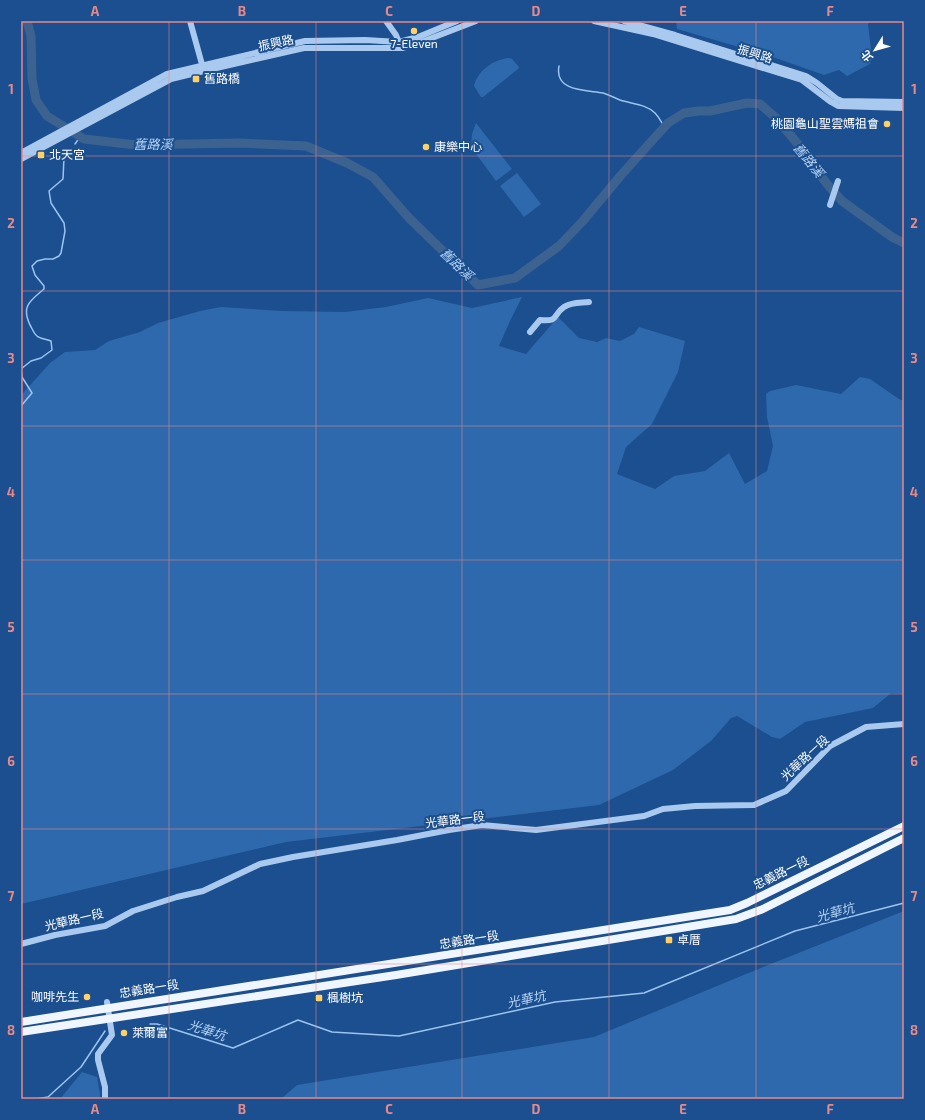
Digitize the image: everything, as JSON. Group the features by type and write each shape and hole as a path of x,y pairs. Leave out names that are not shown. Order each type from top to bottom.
{"main road":[{"name":"忠義路一段","path":"21,1022 107,1005 730,910 747,903 839,855 904,826"},
{"name":"忠義路一段","path":"21,1032 284,994 736,920 847,870 904,838"},
{"path":"839,855 847,870"},
{"path":"470,949 473,964"},
{"path":"282,978 284,994"}],"street":[{"path":"190,21 198,55 203,68"},
{"path":"386,21 396,35 402,48"},
{"name":"振興路","path":"21,159 171,79 203,68 305,41 365,40 399,42 418,37 457,21"},
{"name":"振興路","path":"21,152 166,74 304,48 402,48 476,21"},
{"name":"振興路","path":"594,21 652,34 802,80 838,106 904,108"},
{"name":"振興路","path":"624,21 675,35 800,74 817,83 837,99 842,101 904,102"},
{"path":"830,205 838,181"},
{"path":"530,332 540,320 549,321 554,319 563,308 572,304 589,302"},
{"name":"光華路一段","path":"21,944 55,935 105,926 133,910 203,891 260,864 293,857 482,825 536,830 644,816 664,809 695,806 754,805 786,790 830,746 866,727 904,724"},
{"path":"105,1099 105,1087 98,1060 98,1054 112,1035 107,1005"}],"shaded area":[{"path":"676,21 869,21 868,25 872,57 870,64 847,76 839,70 824,75 767,55 677,29"},
{"path":"509,58 512,59 519,67 518,69 483,97 481,97 474,86 479,75 492,63"},
{"path":"476,123 512,169 496,181 471,147 472,134"},
{"path":"517,173 541,204 524,217 500,186"},
{"path":"522,297 499,346 526,354 558,317 579,338 597,342 606,338 620,341 634,334 639,327 685,341 678,372 652,424 626,447 617,474 655,489 674,476 705,471 729,453 745,484 767,471 773,446 767,417 766,394 770,391 796,385 841,394 860,377 870,379 904,401 904,694 891,693 873,708 805,722 780,739 772,737 737,716 731,718 711,741 673,770 599,805 286,842 21,904 21,404 23,393 50,363 65,352 95,350 109,341 140,332 158,323 200,311 221,307 282,311 345,312 386,307 428,298 472,308"},
{"path":"904,911 904,1099 281,1099 297,1085 594,1037"},
{"path":"82,1072 97,1077 100,1099 60,1099"}],"waterway":[{"name":"舊路溪","path":"27,21 31,36 32,79 36,100 47,116 84,139 136,145 240,143 306,146 347,163 373,177 409,218 478,285 515,278 559,246 582,222 622,174 668,123 684,113 710,111 747,103 760,104 776,118 842,201 892,237 904,243"},
{"path":"559,66 559,75 562,81 567,85 581,90 603,93 647,108 656,115 664,126"},
{"path":"75,144 80,137"},
{"path":"21,369 31,361 41,358 52,350 51,341 40,338 35,334 26,313 28,304 44,289 44,286 35,275 32,266 37,261 53,259 61,253 65,231 64,223 51,203 49,191 63,179 64,157"},
{"path":"21,370 22,377 32,393 21,406"},
{"name":"光華坑","path":"150,1024 157,1024 233,1048 298,1020 332,1032 399,1036 555,1002 644,993 795,931 904,903"},
{"name":"光華坑","path":"36,1099 48,1097 81,1067 105,1031"}],"place":[{"name":"7-Eleven","path":"414,31"},
{"name":"舊路橋","path":"196,79"},
{"name":"桃園龜山聖雲媽祖會","path":"887,124"},
{"name":"康樂中心","path":"426,147"},
{"name":"北天宮","path":"41,155"},
{"name":"卓厝","path":"669,940"},
{"name":"咖啡先生","path":"87,997"},
{"name":"楓樹坑","path":"319,998"},
{"name":"萊爾富","path":"124,1033"}]}
